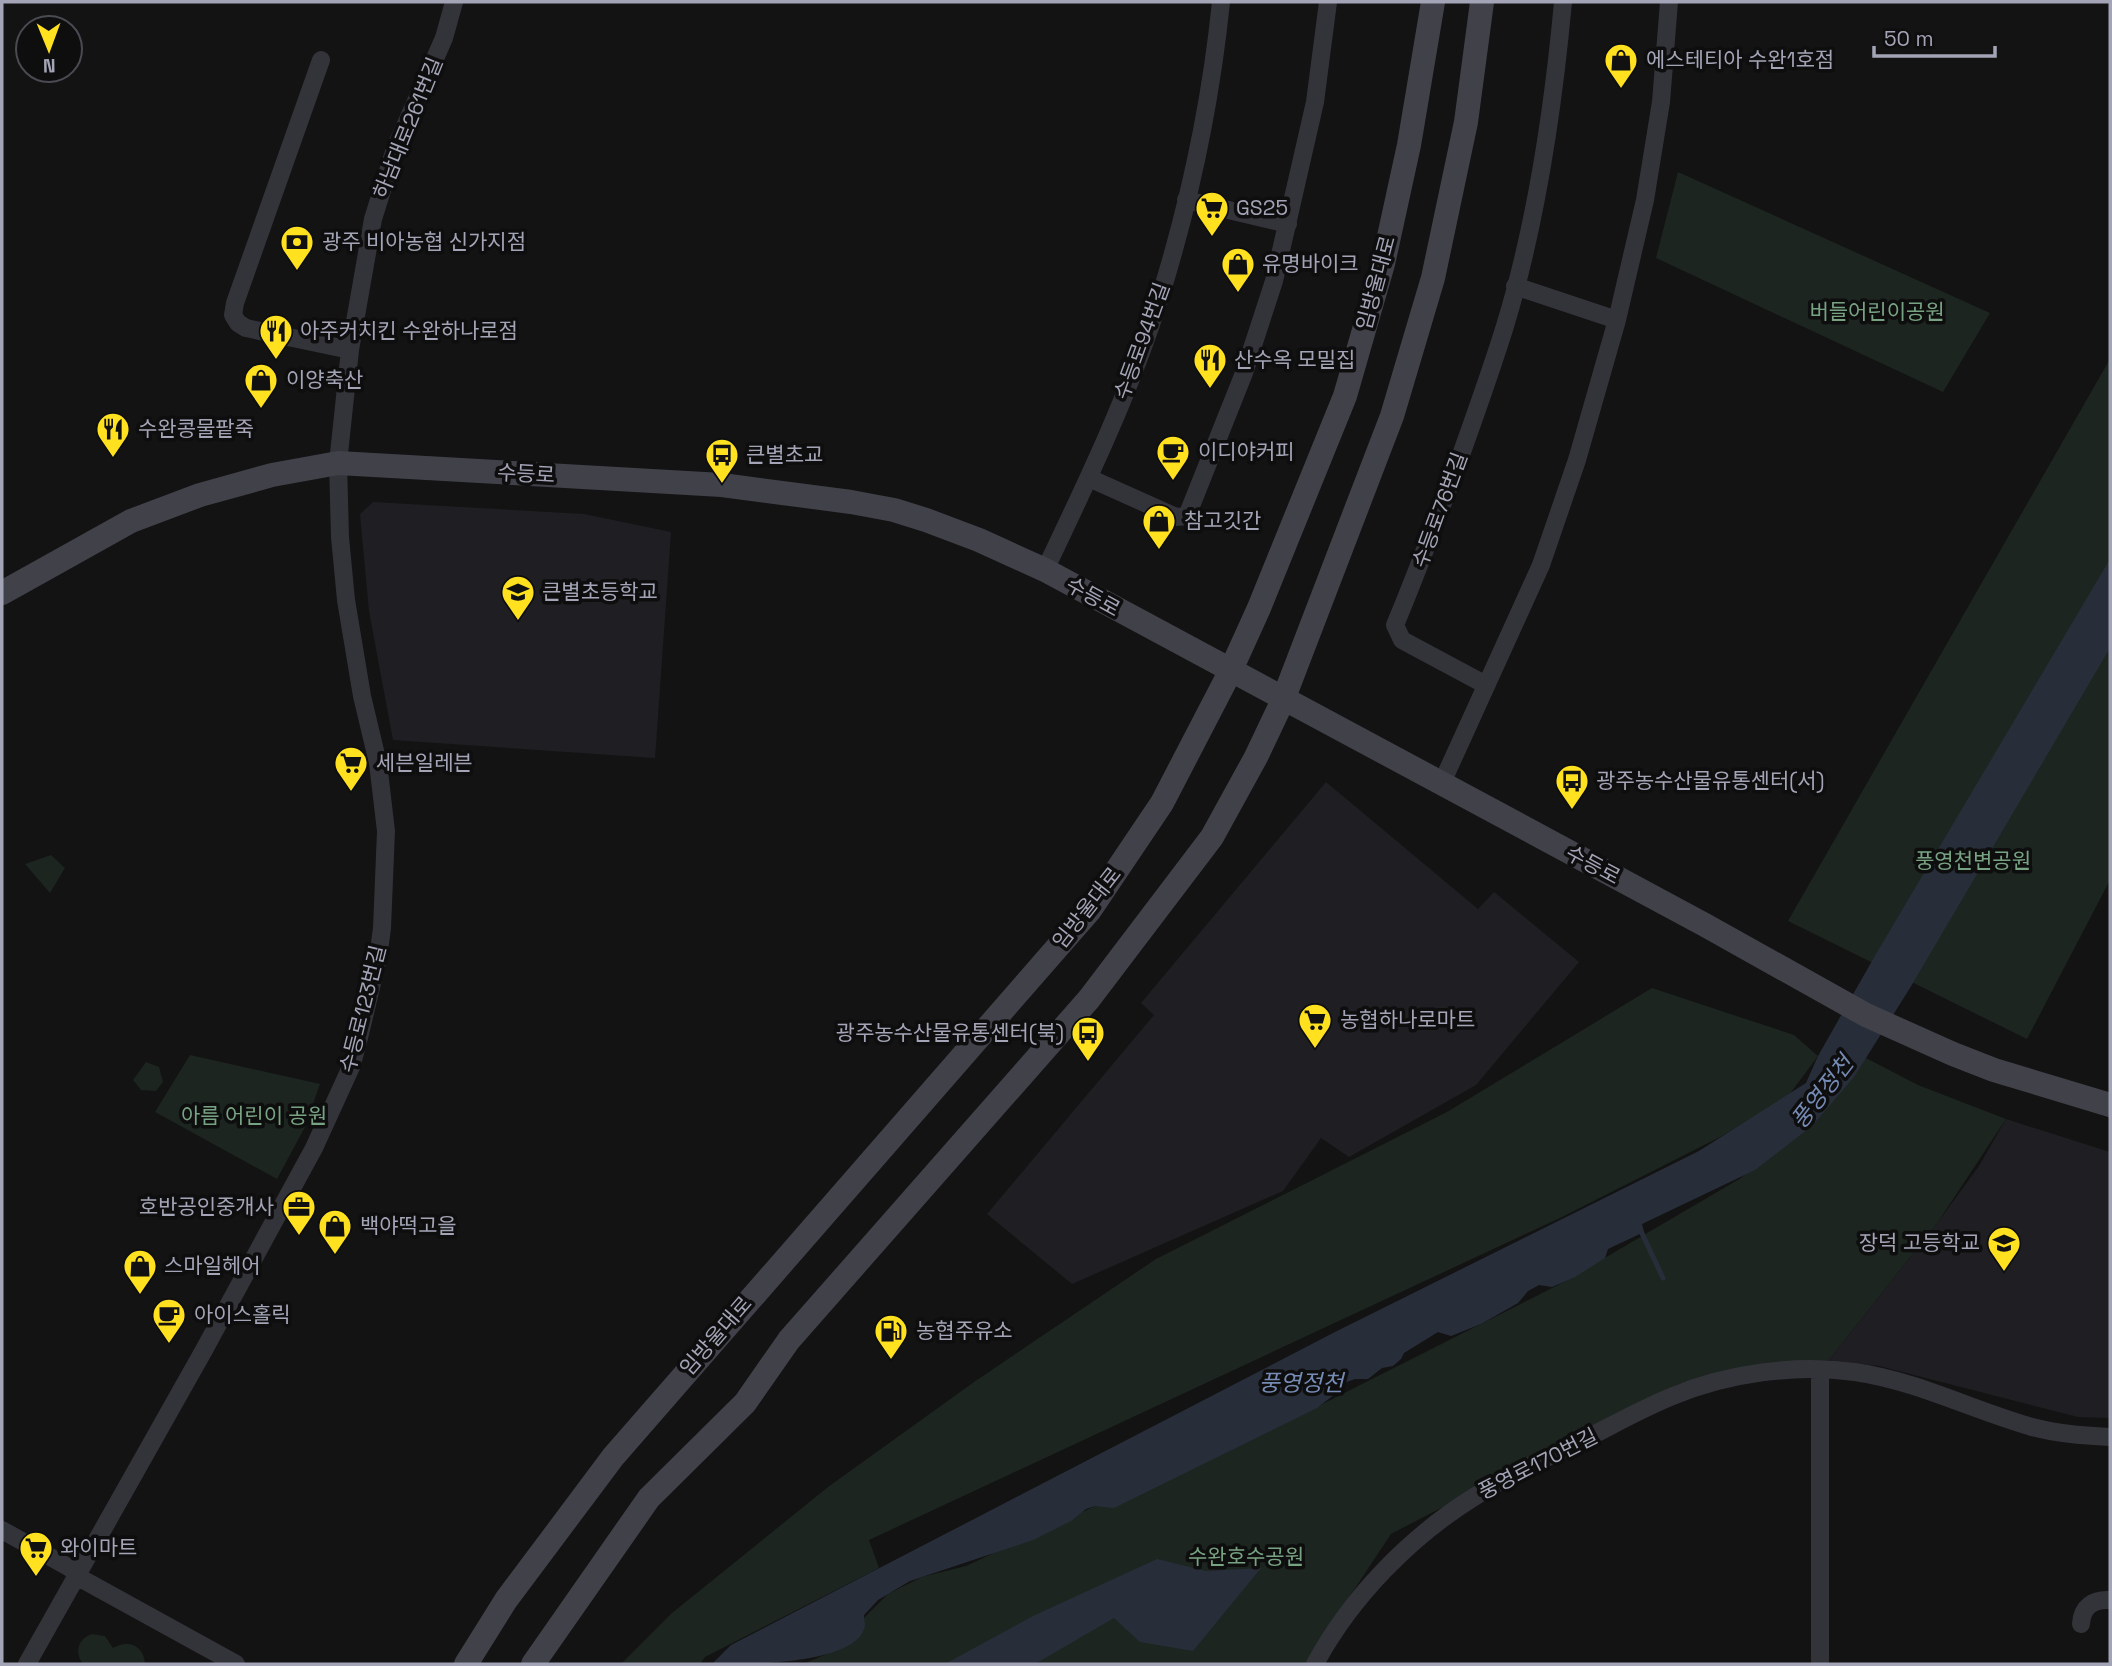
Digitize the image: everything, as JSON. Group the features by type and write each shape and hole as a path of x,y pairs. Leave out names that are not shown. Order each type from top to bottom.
{"main road":[{"name":"임방울대로","path":"466,1664 506,1600 650,1411 1090,909 1161,803 1230,671 1264,597 1345,396 1386,251 1409,145 1433,2"},
{"path":"533,1664 649,1498 745,1403 789,1340 1089,999 1212,837 1256,757 1283,700 1392,416 1433,278 1466,122 1482,2"},
{"name":"수등로","path":"2,593 143,516 200,495 272,475 338,463 722,485 894,510 979,540 1045,570 1803,978 1866,1015 1994,1070 2110,1105"}],"street":[{"name":"하남대로261번길","path":"338,463 350,351 366,253 381,192 408,116 444,38 454,2"},
{"name":"수등로94번길","path":"1045,570 1089,478 1161,295 1186,200 1204,115 1221,2"},
{"path":"1089,478 1176,517 1187,516 1218,442 1261,325 1289,224 1315,102 1328,2"},
{"name":"수등로76번길","path":"1486,685 1402,640 1395,625 1419,569 1505,325 1532,220 1549,125 1563,2"},
{"path":"1441,785 1541,565 1577,460 1617,320 1650,175 1661,102 1669,2"},
{"path":"321,60 233,315 238,323 246,328 350,351"},
{"path":"1186,200 1289,224"},
{"path":"1515,286 1617,320"},
{"name":"수등로123번길","path":"27,1664 314,1149 351,1067 365,1016 382,928 386,831 378,763 362,696 346,600 340,537 338,463"},
{"path":"1819,1370 1820,1664"},
{"name":"풍영로170번길","path":"1316,1662 1349,1612 1376,1579 1437,1524 1472,1498 1508,1477 1684,1392 1716,1381 1758,1373 1819,1370 1853,1372 1891,1378 2035,1428 2110,1437"},
{"path":"2,1530 55,1559 78,1576 236,1664"},
{"path":"2081,1624 2082,1616 2091,1603 2110,1600"}],"shaded area":[{"name":"큰별초등학교","path":"373,502 584,514 671,532 655,758 393,740 369,611 360,514"},
{"name":"농협하나로마트","path":"1326,782 1478,909 1494,892 1579,962 1476,1085 1349,1157 1321,1138 1283,1191 1072,1284 987,1214 1154,1015 1141,1003"},
{"name":"장덕 고등학교","path":"2006,1119 2110,1152 2110,1418 2078,1417 1879,1366 1829,1360 1938,1222 1979,1166"}],"green space":[{"name":"버들어린이공원","path":"1678,172 1990,313 1943,392 1656,258"},
{"name":"풍영천변공원","path":"2110,359 2110,880 2027,1039 1788,921"},
{"path":"51,855 65,868 50,893 25,864"},
{"path":"1652,988 1794,1035 1818,1056 1789,1095 1722,1136 1562,1217 869,1540 879,1568 705,1657 700,1664 621,1664 672,1613 828,1487 974,1382 1156,1259 1447,1112"},
{"name":"아름 어린이 공원","path":"190,1055 320,1084 305,1127 277,1179 155,1112"},
{"name":"수완호수공원","path":"1866,1058 1918,1085 2006,1119 1938,1222 1829,1360 1679,1384 1391,1534 1305,1664 803,1664 829,1653 888,1594 922,1577 966,1566 1095,1506 1263,1434 1562,1283 1741,1178"},
{"path":"146,1062 159,1067 163,1082 156,1091 141,1090 133,1080"},
{"path":"92,1634 105,1636 113,1648 125,1644 135,1646 142,1653 145,1664 83,1664 79,1646 83,1639"}],"water":[{"name":"풍영정천","path":"2110,559 2110,648 1910,988 1854,1077 1812,1126 1755,1170 1642,1224 1644,1232 1608,1249 1605,1258 1575,1277 1552,1287 1539,1285 1528,1291 1518,1303 1481,1324 1451,1336 1438,1332 1404,1353 1393,1366 1382,1368 1368,1379 1355,1379 1344,1383 1339,1391 1317,1408 1114,1508 1095,1506 1086,1509 1071,1521 1033,1540 910,1581 878,1600 864,1615 865,1626 857,1639 842,1649 821,1656 772,1663 712,1664 731,1645 1335,1332 1699,1151 1806,1083 1818,1056 1876,954"},
{"name":"수완호수공원","path":"1157,1559 1206,1571 1261,1568 1193,1651 1140,1642 1114,1618 1035,1664 945,1664 1033,1616"}],"waterway":[{"path":"1639,1227 1663,1278"}],"place":[{"name":"에스테티아 수완1호점","path":"1621,90"},
{"name":"GS25","path":"1212,238"},
{"name":"광주 비아농협 신가지점","path":"297,272"},
{"name":"유명바이크","path":"1238,294"},
{"name":"아주커치킨 수완하나로점","path":"276,361"},
{"name":"산수옥 모밀집","path":"1210,390"},
{"name":"이양축산","path":"261,410"},
{"name":"수완콩물팥죽","path":"113,459"},
{"name":"이디야커피","path":"1173,482"},
{"name":"큰별초교","path":"722,485"},
{"name":"참고깃간","path":"1159,551"},
{"name":"큰별초등학교","path":"518,622"},
{"name":"세븐일레븐","path":"351,793"},
{"name":"광주농수산물유통센터(서)","path":"1572,811"},
{"name":"농협하나로마트","path":"1315,1050"},
{"name":"광주농수산물유통센터(북)","path":"1088,1063"},
{"name":"호반공인중개사","path":"299,1237"},
{"name":"백야떡고을","path":"335,1256"},
{"name":"장덕 고등학교","path":"2004,1273"},
{"name":"스마일헤어","path":"140,1296"},
{"name":"아이스홀릭","path":"169,1345"},
{"name":"농협주유소","path":"891,1361"},
{"name":"와이마트","path":"36,1578"}]}
